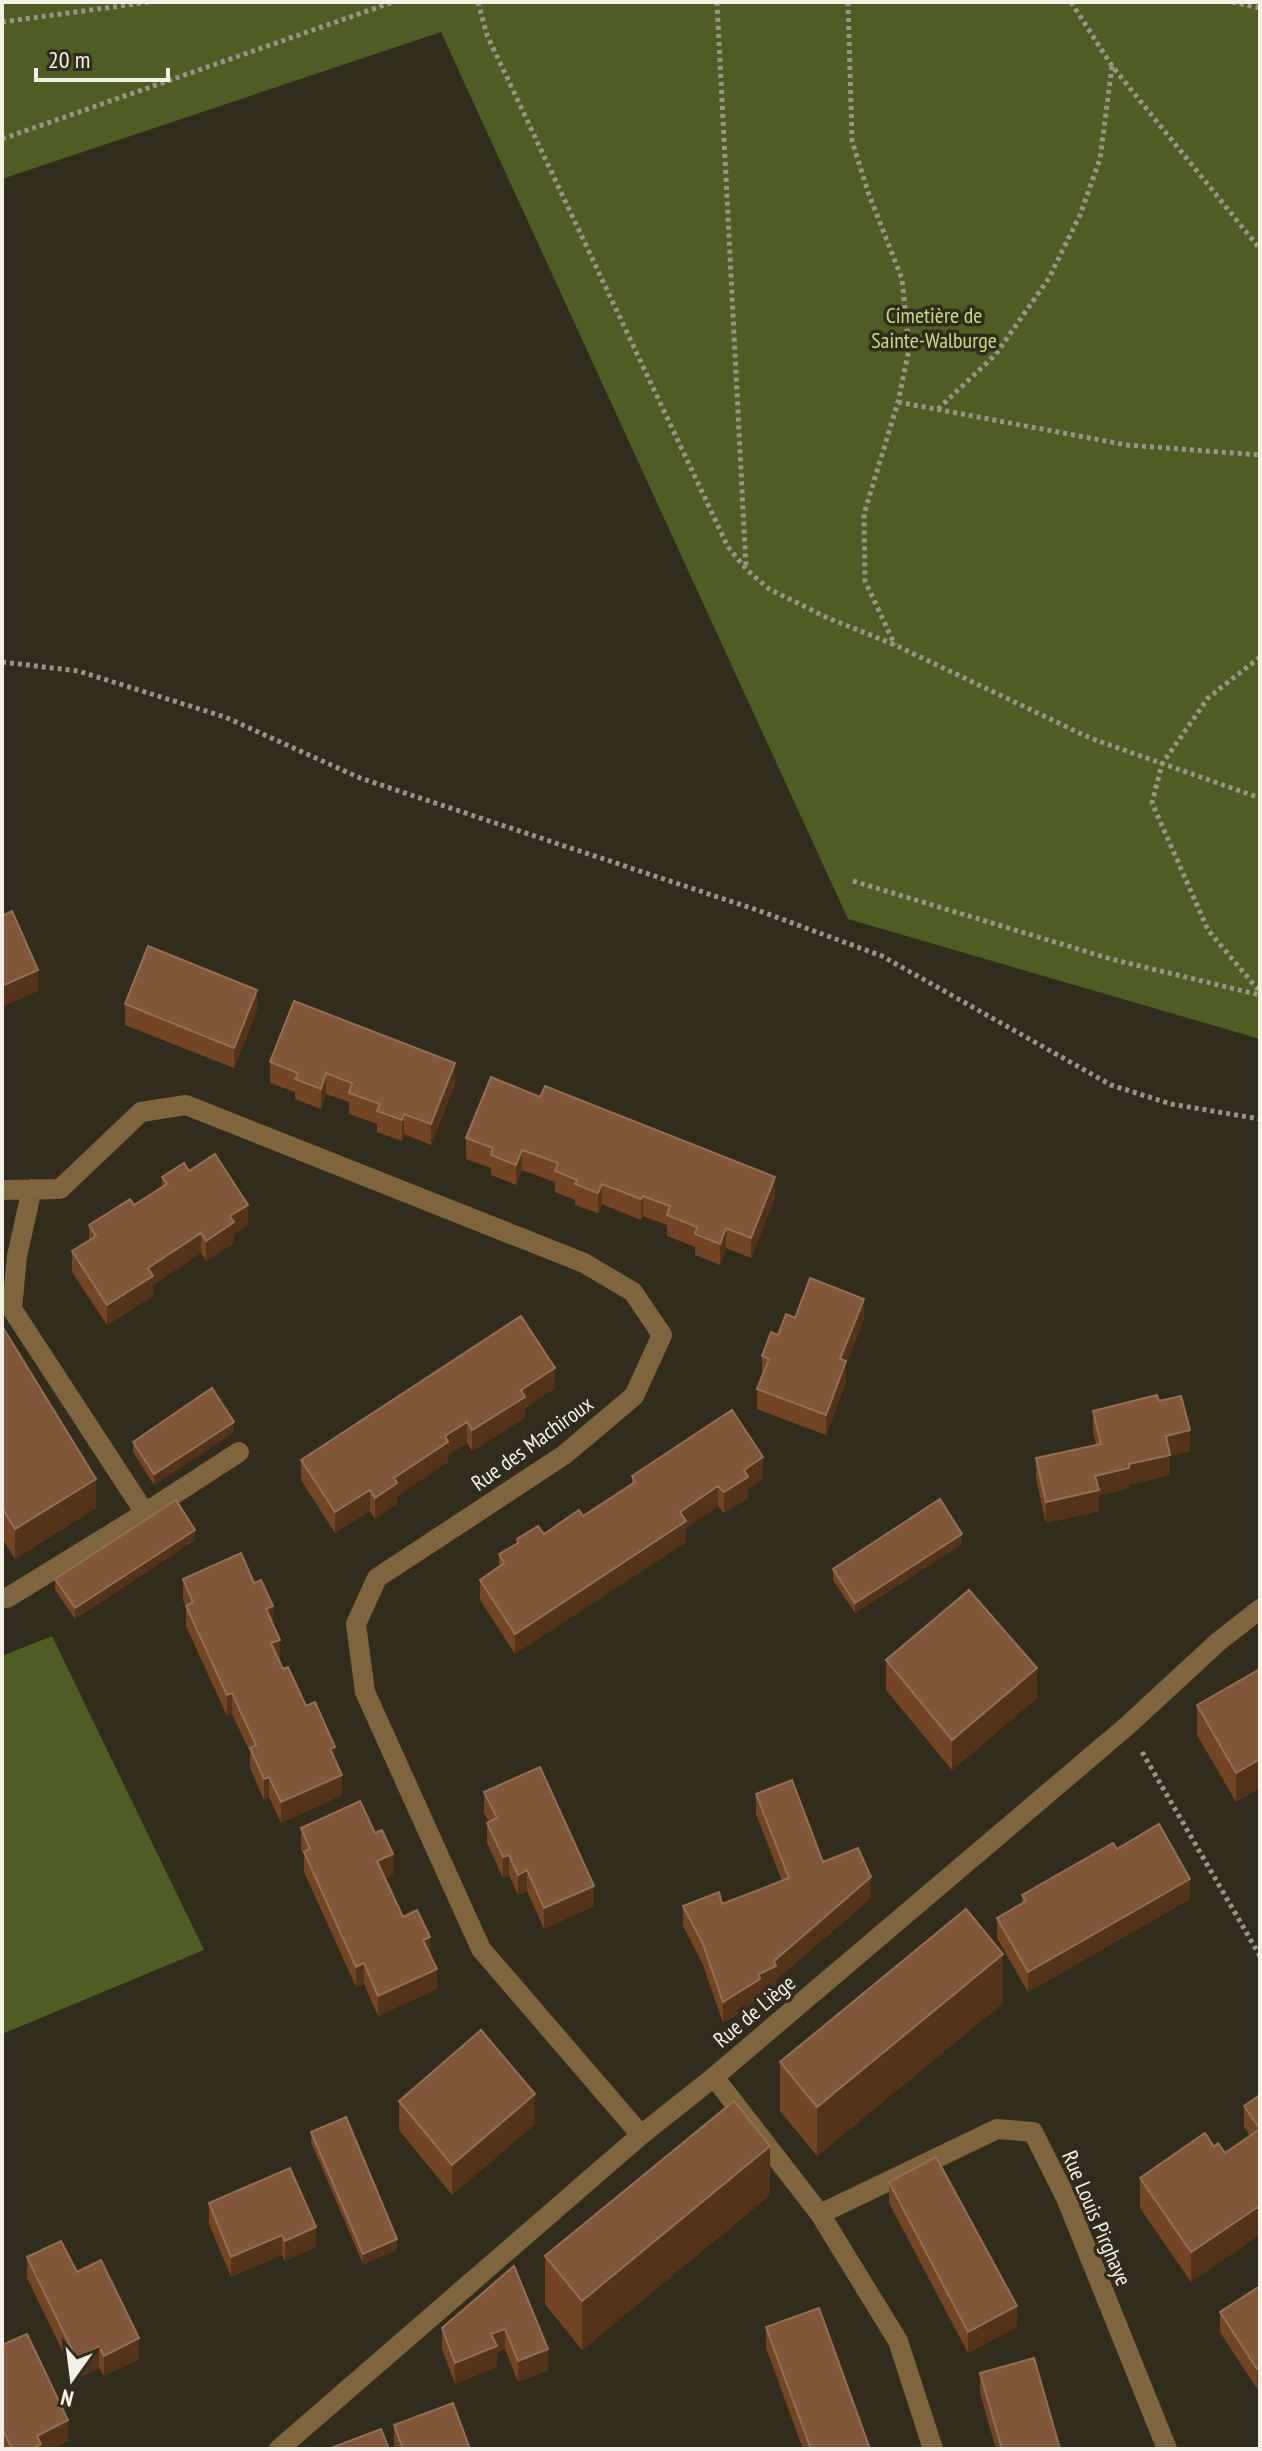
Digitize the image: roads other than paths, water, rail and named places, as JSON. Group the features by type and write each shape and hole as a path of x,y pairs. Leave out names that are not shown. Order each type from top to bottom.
{"street":[{"name":"Rue des Machiroux","path":"2,1190 60,1189 141,1112 186,1105 584,1263 633,1292 662,1335 634,1396 564,1455 377,1578 356,1624 365,1692 481,1949 641,2135"},
{"path":"32,1189 17,1256 12,1309 145,1513"},
{"path":"7,1598 239,1452"},
{"name":"Rue de Liège","path":"279,2449 641,2135 714,2077 1260,1609"},
{"path":"714,2077 820,2214 898,2341 933,2449"},
{"name":"Rue Louis Pirghaye","path":"820,2214 997,2129 1033,2132 1066,2198 1167,2449"}],"park label":[{"name":"Cimetière de Sainte-Walburge","path":"934,328"}]}
